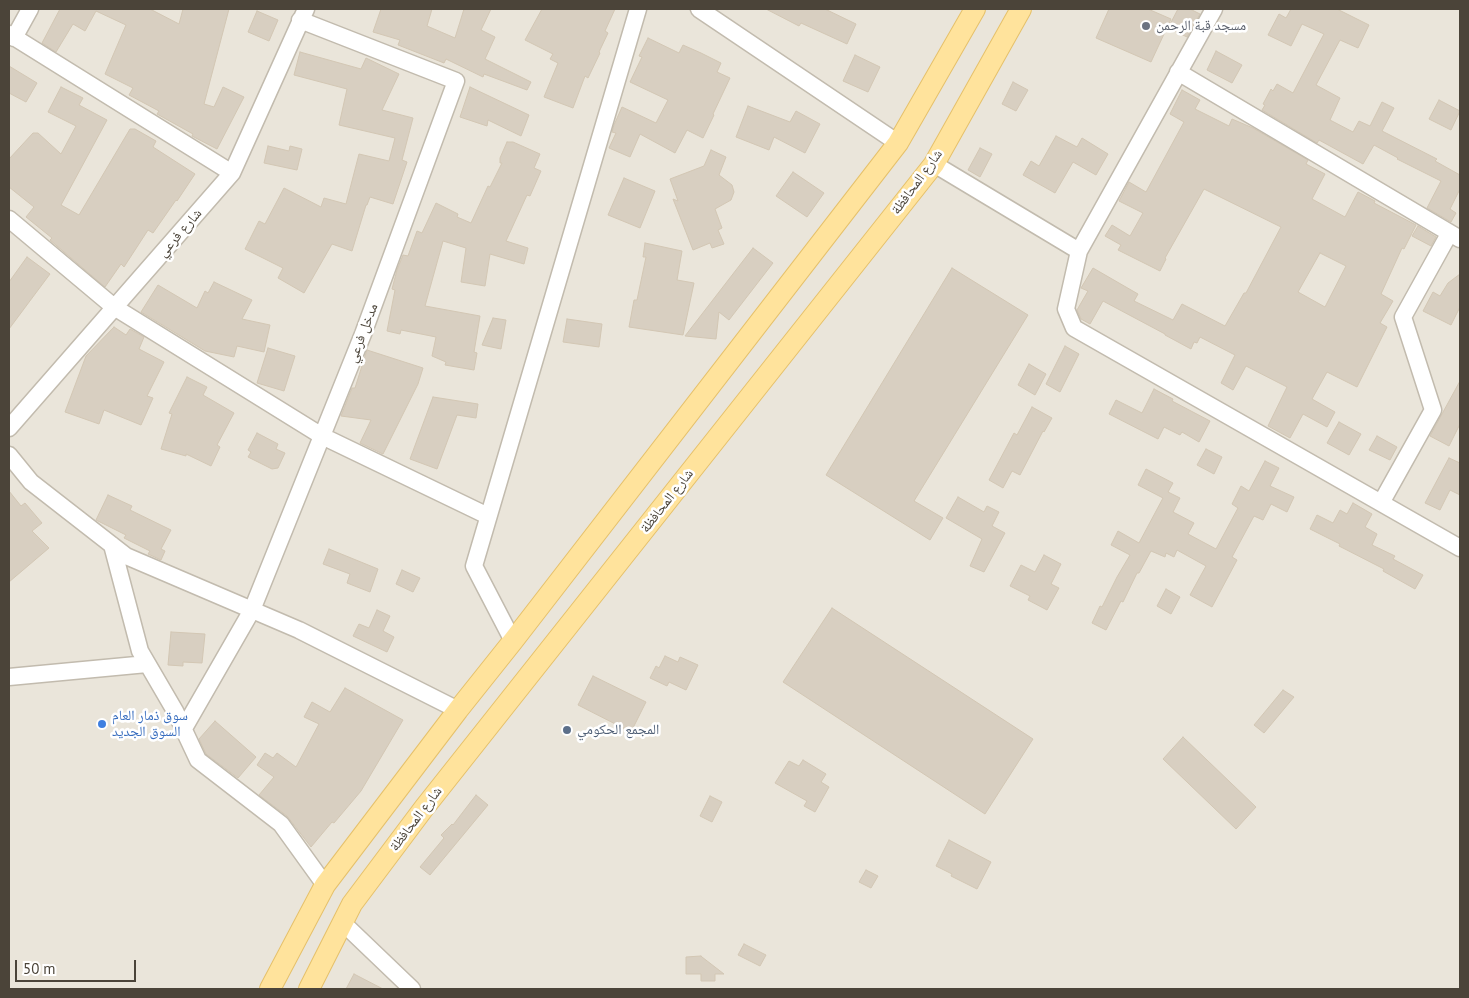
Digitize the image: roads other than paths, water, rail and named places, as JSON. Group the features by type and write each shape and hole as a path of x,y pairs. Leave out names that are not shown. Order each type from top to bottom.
{"main road":[{"path":"270,989 325,885 458,710 898,143 975,9"},
{"name":"شارع المحافظة","path":"309,989 352,904 424,808 934,164 1021,9"},
{"path":"398,788 424,808"}],"street":[{"path":"30,9 12,36 232,173"},
{"path":"513,641 474,566 638,9"},
{"path":"700,9 898,143"},
{"path":"1214,9 1079,251 1066,308 1074,328 1460,548"},
{"name":"شارع فرعي","path":"9,428 232,173 303,14"},
{"name":"مدخل فرعي","path":"183,730 252,610 363,334 456,81 303,14"},
{"path":"1178,72 1455,236 1403,317 1433,410 1381,503"},
{"path":"934,164 1079,251"},
{"path":"9,219 114,308 322,436 488,516"},
{"path":"9,454 31,482 126,556 299,630 458,710"},
{"path":"112,545 140,652 175,711 198,760 281,824 325,885"},
{"path":"9,677 147,664"},
{"path":"343,922 412,989"}],"place":[{"name":"مسجد قبة الرحمن","path":"1146,26"},
{"name":"سوق ذمار العام السوق الجديد","path":"102,724"},
{"name":"المجمع الحكومي","path":"567,730"}]}
